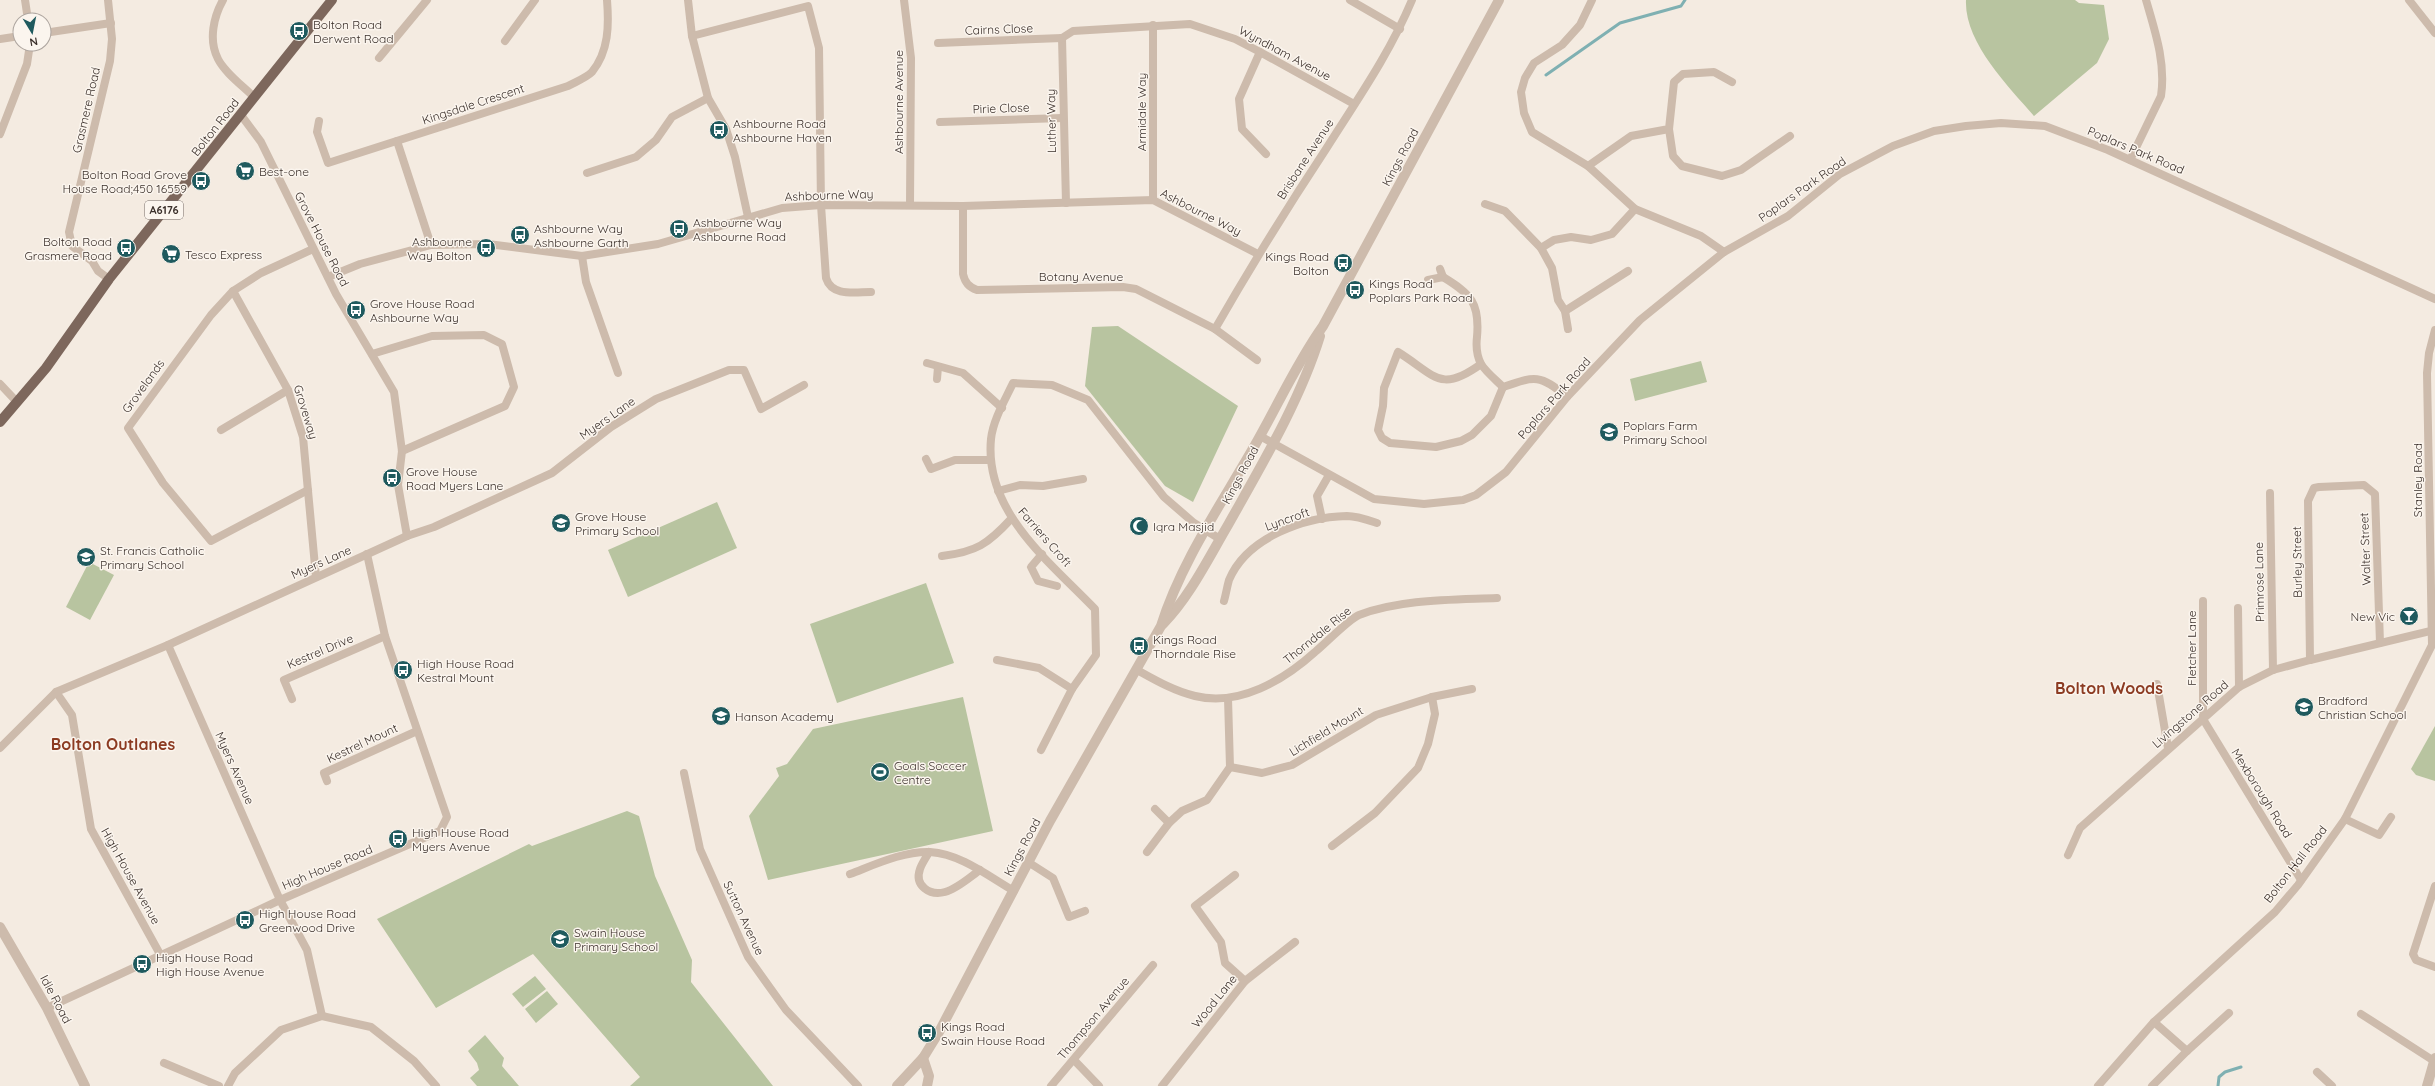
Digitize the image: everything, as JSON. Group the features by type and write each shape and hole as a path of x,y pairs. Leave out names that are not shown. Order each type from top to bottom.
{"main road":[{"name":"Bolton Road","path":"0,422 46,368 109,279 332,0"}],"street":[{"path":"25,0 27,12"},
{"name":"Grasmere Road","path":"108,0 112,39 110,61 69,232 72,246 92,261 98,271 109,279"},
{"path":"224,0 215,15 214,42 217,59 254,97"},
{"path":"378,58 427,0"},
{"path":"505,41 535,0"},
{"path":"607,0 612,0"},
{"name":"Kingsdale Crescent","path":"319,121 317,132 328,163 568,86 591,73 604,51 608,28 607,0"},
{"path":"688,0 692,36 708,98 726,129 735,157 748,217"},
{"name":"Ashbourne Avenue","path":"904,0 911,58 910,204"},
{"path":"1351,0 1400,29"},
{"name":"Brisbane Avenue","path":"1215,329 1258,254 1400,29 1412,0"},
{"name":"Kings Road","path":"897,1086 923,1058 962,991 1028,862 1161,626 1169,599 1260,436 1302,357 1323,326 1499,0"},
{"path":"1592,0 1580,25 1562,44 1534,63 1525,78 1521,92 1524,113 1532,132 1588,166 1634,210 1701,236 1724,252"},
{"path":"2130,160 2161,96 2163,85 2161,58 2146,0"},
{"path":"2409,0 2435,33"},
{"path":"692,36 809,3 819,48 821,205 828,284 837,292 871,292"},
{"path":"52,32 111,23"},
{"name":"Wyndham Avenue","path":"1062,38 1073,31 1153,25 1190,24 1235,39 1354,104"},
{"name":"Armidale Way","path":"1153,25 1153,200"},
{"path":"0,39 12,37"},
{"name":"Cairns Close","path":"938,43 1062,38"},
{"name":"Luther Way","path":"1062,38 1062,118 1066,203"},
{"path":"0,134 27,64 29,52"},
{"path":"1260,52 1239,99 1242,129 1266,154"},
{"path":"1732,82 1714,72 1683,74 1674,82 1669,129 1673,156 1682,166 1722,176 1741,170 1790,136"},
{"path":"587,173 636,157 656,140 672,118 708,98"},
{"name":"Grove House Road","path":"241,115 261,142 313,249 394,392 402,451 398,485 407,536"},
{"name":"Pirie Close","path":"940,122 1062,118"},
{"name":"Poplars Park Road","path":"1260,436 1374,499 1424,504 1463,500 1476,495 1506,472 1567,398 1640,320 1724,252 1788,216 1840,174 1893,146 1934,132 1966,126 2001,123 2045,126 2130,160 2435,299"},
{"path":"1588,166 1631,136 1669,129"},
{"path":"397,141 431,245"},
{"name":"Ashbourne Way","path":"328,277 360,264 431,245 488,244 582,256 658,244 782,208 821,205 910,204 963,206 1153,200 1258,254"},
{"path":"1485,204 1505,211 1541,248 1552,268 1558,300 1565,311 1568,329"},
{"name":"Botany Avenue","path":"963,206 963,274 966,283 972,288 978,290 1123,287 1136,289 1215,329 1257,360"},
{"path":"1541,248 1554,240 1571,238 1591,240 1612,234 1634,210"},
{"name":"Grovelands","path":"308,490 211,541 163,483 128,428 210,315 233,291 261,272 313,249"},
{"path":"582,256 586,282 618,373"},
{"path":"1565,311 1628,271"},
{"path":"1428,280 1442,273 1473,301 1479,319 1476,346 1481,364 1503,387"},
{"name":"Groveway","path":"233,291 288,390 303,437 316,577"},
{"name":"Kings Road","path":"1161,626 1179,607 1220,539 1273,442 1312,362 1323,326"},
{"name":"Stanley Road","path":"2433,631 2429,533 2432,483 2427,373 2429,353 2435,330"},
{"path":"372,354 432,336 484,335 502,344 514,387 505,406 402,451"},
{"path":"1481,364 1463,377 1446,381 1433,375 1398,352 1384,388 1383,406 1378,430 1382,438 1390,443 1436,447 1461,441 1472,434 1491,416 1503,387 1526,379 1537,379 1549,382 1567,398"},
{"path":"927,363 963,374 1002,408"},
{"path":"937,379 938,367"},
{"name":"Myers Lane","path":"0,748 56,692 168,646 407,536 434,527 552,473 611,427 656,400 729,370 744,370 761,409 804,385"},
{"name":"Farriers Croft","path":"1041,750 1072,689 1096,655 1095,609 1042,554 1011,519 998,491 990,460 991,438 1013,383 1052,385 1088,400 1164,497 1206,531"},
{"path":"0,384 17,402"},
{"path":"221,430 288,390"},
{"path":"926,459 932,469 955,460 990,460"},
{"name":"Lyncroft","path":"1322,519 1317,496 1329,475"},
{"path":"998,491 1020,485 1044,486 1083,479"},
{"name":"Walter Street","path":"2337,486 2364,485 2375,494 2380,643"},
{"name":"Burley Street","path":"2310,660 2308,501 2314,488 2337,486"},
{"name":"Primrose Lane","path":"2270,493 2273,670"},
{"name":"Lyncroft","path":"1224,601 1230,580 1244,559 1268,537 1297,526 1322,519 1349,516 1377,523"},
{"path":"942,556 967,553 993,538 1011,519"},
{"path":"1206,531 1220,539"},
{"path":"2429,533 2435,543"},
{"name":"High House Road","path":"47,1008 280,900 440,831 447,817 385,636 368,554"},
{"path":"1042,554 1031,567 1038,581 1057,586"},
{"name":"Thorndale Rise","path":"1137,670 1164,685 1195,697 1228,698 1261,688 1293,672 1358,615 1417,602 1497,598"},
{"name":"Fletcher Lane","path":"2202,601 2203,719"},
{"path":"2238,608 2239,687"},
{"name":"Livingstone Road","path":"2068,855 2080,828 2168,748 2239,687 2273,670 2433,631"},
{"name":"Bolton Hall Road","path":"2098,1086 2154,1022 2275,912 2301,880 2345,819 2432,645 2433,631"},
{"name":"Kestrel Drive","path":"292,699 284,680 385,636"},
{"name":"Myers Avenue","path":"168,646 280,900 307,950 322,1016"},
{"path":"997,660 1039,668 1072,689"},
{"path":"2157,684 2168,748"},
{"name":"Lichfield Mount","path":"1230,767 1262,773 1292,765 1376,715 1432,697 1472,689"},
{"name":"High House Avenue","path":"56,692 72,715 91,829 161,956"},
{"path":"1332,846 1375,813 1418,768 1428,744 1435,714 1432,697"},
{"path":"1147,852 1169,823 1182,811 1207,800 1230,767 1228,698"},
{"name":"Mexborough Road","path":"2203,719 2301,880"},
{"name":"Kestrel Mount","path":"327,781 324,773 417,731"},
{"name":"Sutton Avenue","path":"684,773 700,849 748,957 786,1010 858,1086"},
{"path":"1155,809 1169,823"},
{"path":"2345,819 2379,835 2391,817"},
{"path":"929,852 920,869 918,879 923,888 934,894 947,892 980,870"},
{"path":"850,874 890,859 929,852 943,854 980,870 1014,890"},
{"path":"1028,862 1053,878 1069,917 1084,911"},
{"path":"1235,875 1195,906 1221,942 1225,963 1244,981"},
{"path":"2435,886 2413,954 2416,960 2435,967"},
{"name":"Idle Road","path":"0,927 47,1008 85,1086"},
{"name":"Wood Lane","path":"1162,1086 1244,981 1295,942"},
{"name":"Thompson Avenue","path":"1051,1086 1153,965"},
{"path":"2152,1086 2187,1051 2229,1013"},
{"path":"2361,1014 2434,1060 2427,1086"},
{"path":"228,1086 235,1073 282,1030 322,1016 371,1027 414,1061 436,1086"},
{"path":"2154,1022 2187,1051"},
{"path":"923,1058 929,1076 927,1086"},
{"path":"1074,1060 1099,1086"},
{"path":"164,1063 219,1086"},
{"path":"2317,1072 2332,1086"}],"green space":[{"path":"1966,0 2075,0 2079,3 2104,5 2109,39 2097,63 2034,116 2001,77 1980,47 1972,32 1967,16"},
{"path":"1118,326 1238,406 1193,502 1165,486 1085,386 1092,327"},
{"path":"1701,361 1707,382 1635,401 1630,379"},
{"path":"717,502 737,548 628,597 608,550"},
{"path":"89,562 114,575 90,620 66,607"},
{"path":"926,583 954,663 837,703 810,624"},
{"name":"Goals Soccer Centre","path":"963,697 993,831 768,880 749,816 779,776 776,768 787,764 813,729"},
{"path":"2435,726 2435,781 2416,775 2411,769"},
{"name":"Swain House Primary School","path":"627,811 639,816 655,876 692,960 691,982 773,1086 630,1086 640,1077 533,954 436,1008 377,919 529,844 532,846"},
{"path":"535,976 546,989 523,1007 512,994"},
{"path":"547,991 558,1004 536,1023 525,1009"},
{"path":"485,1035 504,1058 502,1066 519,1086 477,1086 470,1078 479,1070 477,1063 468,1051"}],"waterway":[{"path":"1546,75 1620,23 1681,6 1685,0"},
{"path":"2218,1086 2219,1077 2225,1072 2241,1067"}],"place":[{"name":"Bolton Road Derwent Road","path":"299,31"},
{"name":"Ashbourne Road Ashbourne Haven","path":"719,130"},
{"name":"Best-one","path":"245,171"},
{"name":"Bolton Road Grove House Road;450 16559","path":"201,181"},
{"name":"Ashbourne Way Ashbourne Road","path":"679,229"},
{"name":"Ashbourne Way Ashbourne Garth","path":"520,235"},
{"name":"Bolton Road Grasmere Road","path":"126,248"},
{"name":"Ashbourne Way Bolton","path":"486,248"},
{"name":"Tesco Express","path":"171,254"},
{"name":"Kings Road Bolton","path":"1343,263"},
{"name":"Kings Road Poplars Park Road","path":"1355,290"},
{"name":"Grove House Road Ashbourne Way","path":"356,310"},
{"name":"Poplars Farm Primary School","path":"1609,432"},
{"name":"Grove House Road Myers Lane","path":"392,478"},
{"name":"Grove House Primary School","path":"561,523"},
{"name":"Iqra Masjid","path":"1139,526"},
{"name":"St. Francis Catholic Primary School","path":"86,557"},
{"name":"New Vic","path":"2409,616"},
{"name":"Kings Road Thorndale Rise","path":"1139,646"},
{"name":"High House Road Kestral Mount","path":"403,670"},
{"name":"Bradford Christian School","path":"2304,707"},
{"name":"Hanson Academy","path":"721,716"},
{"name":"Goals Soccer Centre","path":"880,772"},
{"name":"High House Road Myers Avenue","path":"398,839"},
{"name":"High House Road Greenwood Drive","path":"245,920"},
{"name":"Swain House Primary School","path":"560,939"},
{"name":"High House Road High House Avenue","path":"142,964"},
{"name":"Kings Road Swain House Road","path":"927,1033"}],"district":[{"name":"Bolton Woods","path":"2109,688"},
{"name":"Bolton Outlanes","path":"113,744"}]}
